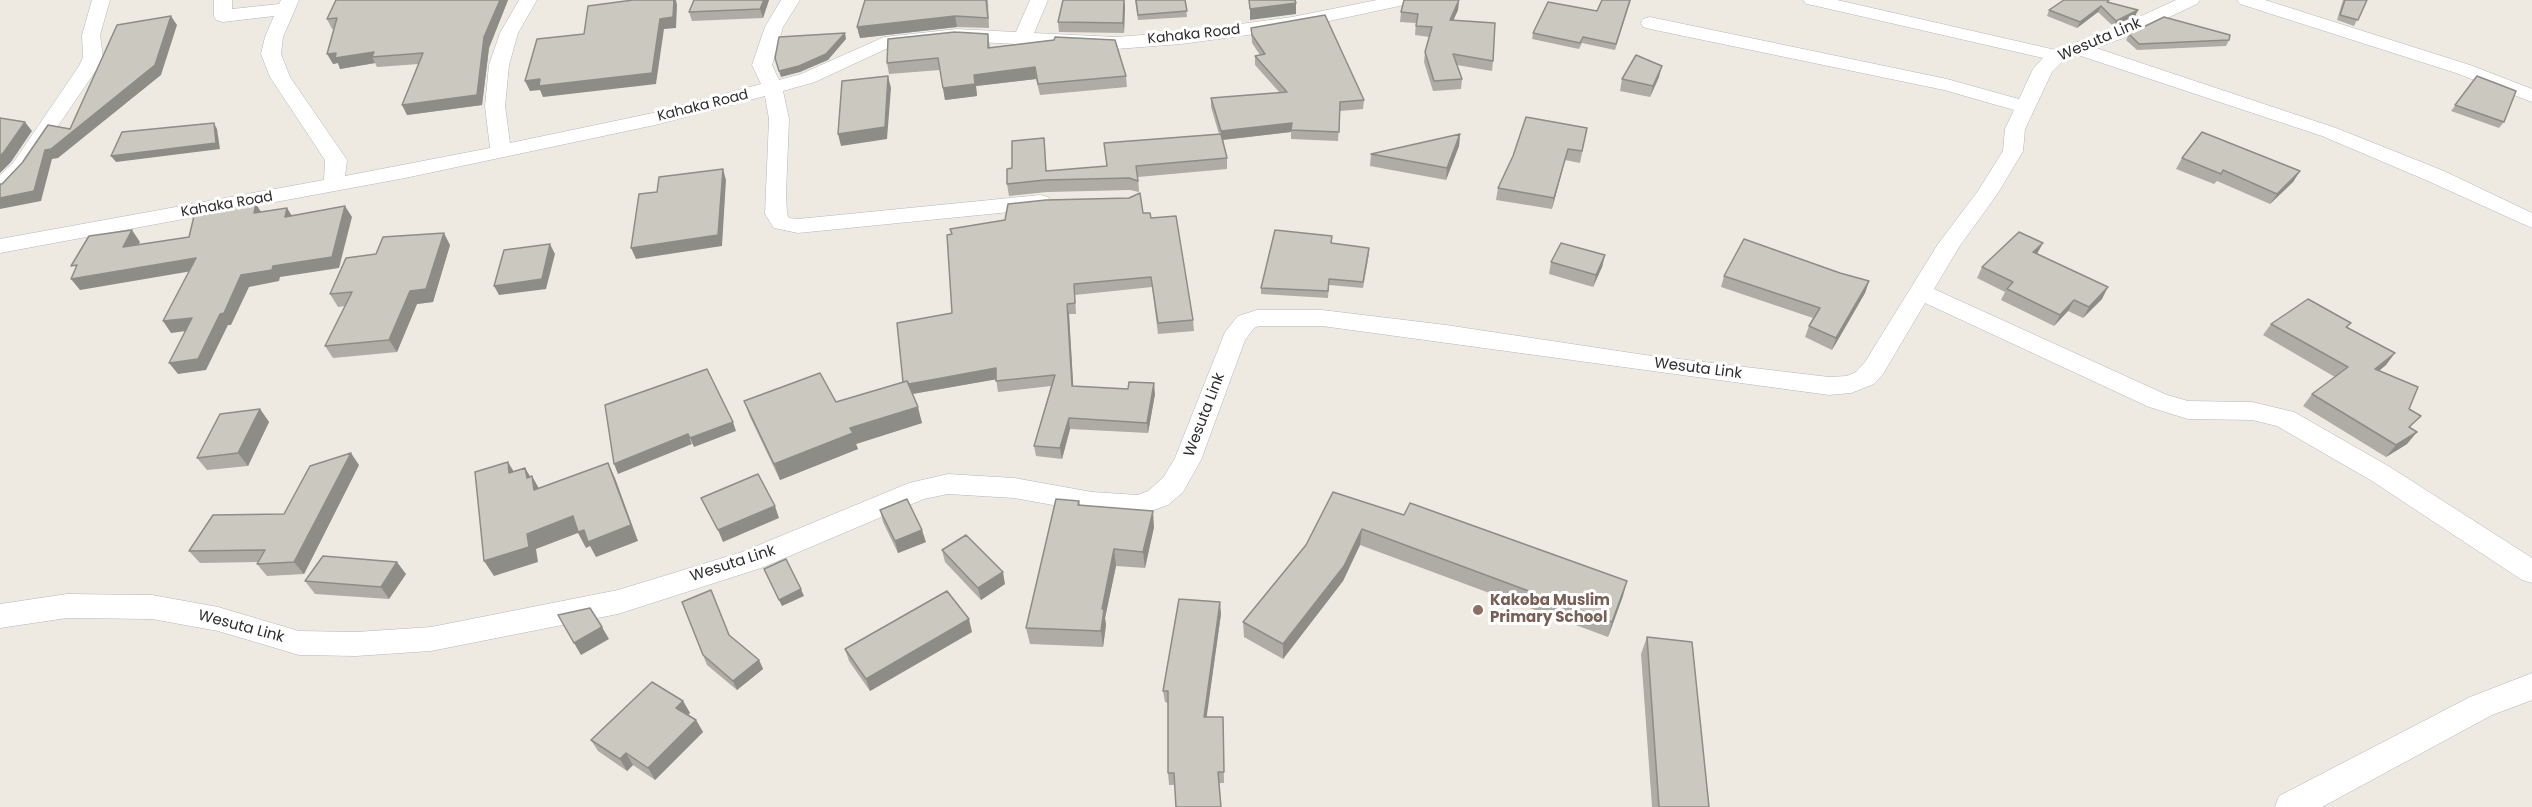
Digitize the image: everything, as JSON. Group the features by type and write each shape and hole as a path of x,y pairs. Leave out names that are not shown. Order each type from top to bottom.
{"street":[{"path":"0,187 20,167 89,66 93,57 91,35 101,0"},
{"path":"223,0 223,16 288,5"},
{"path":"501,150 495,106 499,65 508,33 528,0"},
{"path":"791,0 783,9 774,27 762,65 773,88 779,119 776,214 782,223 798,226 1059,201"},
{"path":"1023,37 1039,0"},
{"name":"Kahaka Road","path":"0,246 334,185 655,119 808,78 884,43 957,35 1116,43 1181,38 1302,21 1404,0"},
{"path":"1812,0 2004,42 2066,52 2329,132 2436,176 2532,221"},
{"path":"2246,0 2463,69 2532,96"},
{"name":"Wesuta Link","path":"0,616 67,606 152,607 218,619 299,643 356,644 442,637 618,602 751,560 919,490 948,484 1014,488 1121,505 1139,505 1158,498 1173,485 1188,460 1234,338 1246,322 1257,318 1322,318 1434,331 1645,363 1829,386 1851,384 1865,378 1874,368 1949,244 1987,193 2013,151 2015,129 2043,69 2066,52 2122,32 2177,2"},
{"path":"288,5 274,37 271,54 279,77 336,160 334,185"},
{"path":"1650,23 1947,85 2027,107"},
{"path":"1922,292 2158,401 2188,410 2252,411 2285,419 2381,474 2532,572"},
{"path":"2291,807 2481,706 2532,686"}],"building":[{"path":"336,0 500,0 484,37 477,95 402,105 423,53 372,57 374,52 335,58 336,53 327,54 337,18 327,19"},
{"path":"633,0 674,0 673,17 660,19 652,73 539,86 540,79 525,81 537,39 584,34 588,6"},
{"path":"694,0 764,0 760,9 689,12"},
{"path":"865,0 986,0 988,18 955,16 857,27"},
{"path":"1063,0 1124,0 1123,23 1058,22"},
{"path":"1136,0 1185,0 1187,11 1138,15"},
{"path":"1249,0 1295,0 1296,3 1250,9"},
{"path":"1404,0 1459,0 1450,20 1495,23 1493,61 1453,54 1462,79 1434,81 1425,52 1432,27 1416,26 1418,14 1401,12"},
{"path":"1602,0 1630,0 1616,44 1583,37 1580,43 1533,33 1548,2 1597,11"},
{"path":"2064,0 2109,0 2107,2 2138,10 2116,21 2101,6 2080,22 2049,10"},
{"path":"2345,0 2367,0 2358,20 2340,15"},
{"path":"1325,15 1364,100 1340,102 1339,132 1291,130 1292,123 1221,131 1211,98 1287,92 1255,56 1265,54 1252,35 1251,28"},
{"path":"171,16 155,65 51,149 45,150 34,191 0,198 0,184 22,163 48,125 70,129 117,25"},
{"path":"2164,17 2230,35 2229,40 2139,44 2129,34"},
{"path":"955,32 988,34 988,48 1054,40 1055,37 1115,40 1126,76 1038,84 1035,67 974,75 975,84 943,88 938,58 887,63 888,39"},
{"path":"845,33 826,54 799,66 779,71 775,58 779,37"},
{"path":"1636,55 1662,66 1653,86 1622,79"},
{"path":"888,76 885,127 838,134 842,81"},
{"path":"2477,76 2516,91 2504,122 2455,105"},
{"path":"1526,117 1587,128 1582,151 1568,149 1554,198 1498,188 1513,156"},
{"path":"0,118 25,122 0,156"},
{"path":"214,123 216,143 111,156 122,132"},
{"path":"2202,132 2300,171 2277,194 2223,170 2221,174 2182,158"},
{"path":"1221,134 1227,158 1136,166 1138,181 1129,178 1045,180 1007,184 1007,169 1012,168 1012,141 1044,138 1046,171 1107,166 1104,143"},
{"path":"1460,134 1447,168 1371,154"},
{"path":"723,169 718,235 631,248 639,194 657,192 659,177"},
{"path":"1140,193 1143,213 1150,213 1151,218 1176,216 1193,320 1158,323 1151,277 1074,284 1075,303 1067,304 1072,386 1128,389 1129,382 1154,383 1147,423 1069,418 1060,448 1034,446 1055,375 996,381 996,368 909,384 907,381 903,382 897,323 952,313 947,235 952,234 950,229 1005,220 1008,204 1046,200 1129,198"},
{"path":"256,204 254,213 287,208 285,217 345,206 332,257 273,266 272,270 241,275 224,313 220,314 198,359 169,363 192,318 163,321 196,258 71,279 77,265 71,266 89,236 132,230 123,247 189,237 194,216"},
{"path":"1275,230 1332,236 1331,243 1369,248 1363,282 1329,279 1328,291 1261,288"},
{"path":"2019,232 2043,243 2033,252 2108,287 2089,307 2074,300 2060,315 2007,289 2013,282 1982,267"},
{"path":"444,233 426,289 410,291 389,340 325,346 352,292 330,294 346,258 376,254 383,237"},
{"path":"1744,239 1869,281 1836,338 1809,326 1820,308 1724,276"},
{"path":"1561,243 1605,255 1596,275 1551,262"},
{"path":"550,244 542,279 494,286 504,250"},
{"path":"2308,299 2351,323 2346,327 2395,353 2375,369 2418,387 2409,409 2421,416 2409,427 2417,432 2396,445 2312,394 2348,367 2271,324"},
{"path":"707,369 733,422 690,438 688,434 614,464 605,405"},
{"path":"820,373 836,402 907,381 918,407 850,428 853,433 774,464 744,401"},
{"path":"260,409 238,453 197,458 220,414"},
{"path":"351,453 294,562 257,564 265,550 189,551 213,515 284,514 310,466"},
{"path":"508,462 509,473 525,468 527,478 532,476 534,490 608,463 631,525 588,542 584,530 578,532 573,516 527,534 529,547 484,561 475,472"},
{"path":"758,474 775,506 718,530 701,498"},
{"path":"1333,492 1404,515 1410,503 1627,581 1612,622 1362,529 1344,566 1283,644 1243,622 1306,545"},
{"path":"907,499 922,530 895,541 880,510"},
{"path":"1056,499 1079,501 1078,505 1153,511 1143,552 1114,549 1102,609 1104,609 1101,631 1026,628"},
{"path":"966,535 1003,572 978,588 942,550"},
{"path":"323,556 397,562 381,587 305,581"},
{"path":"786,559 801,589 779,600 764,569"},
{"path":"711,590 729,635 759,660 733,681 703,655 682,602"},
{"path":"947,591 969,619 866,679 845,649"},
{"path":"1179,599 1220,602 1204,717 1223,717 1224,772 1218,772 1221,807 1176,807 1174,773 1168,773 1168,691 1163,691"},
{"path":"590,608 602,627 574,643 558,615"},
{"path":"1647,637 1692,642 1709,807 1659,807"},
{"path":"652,682 683,701 676,708 696,720 648,768 626,753 620,759 591,740"}],"place":[{"name":"Kakoba Muslim Primary School","path":"1478,610"}]}
